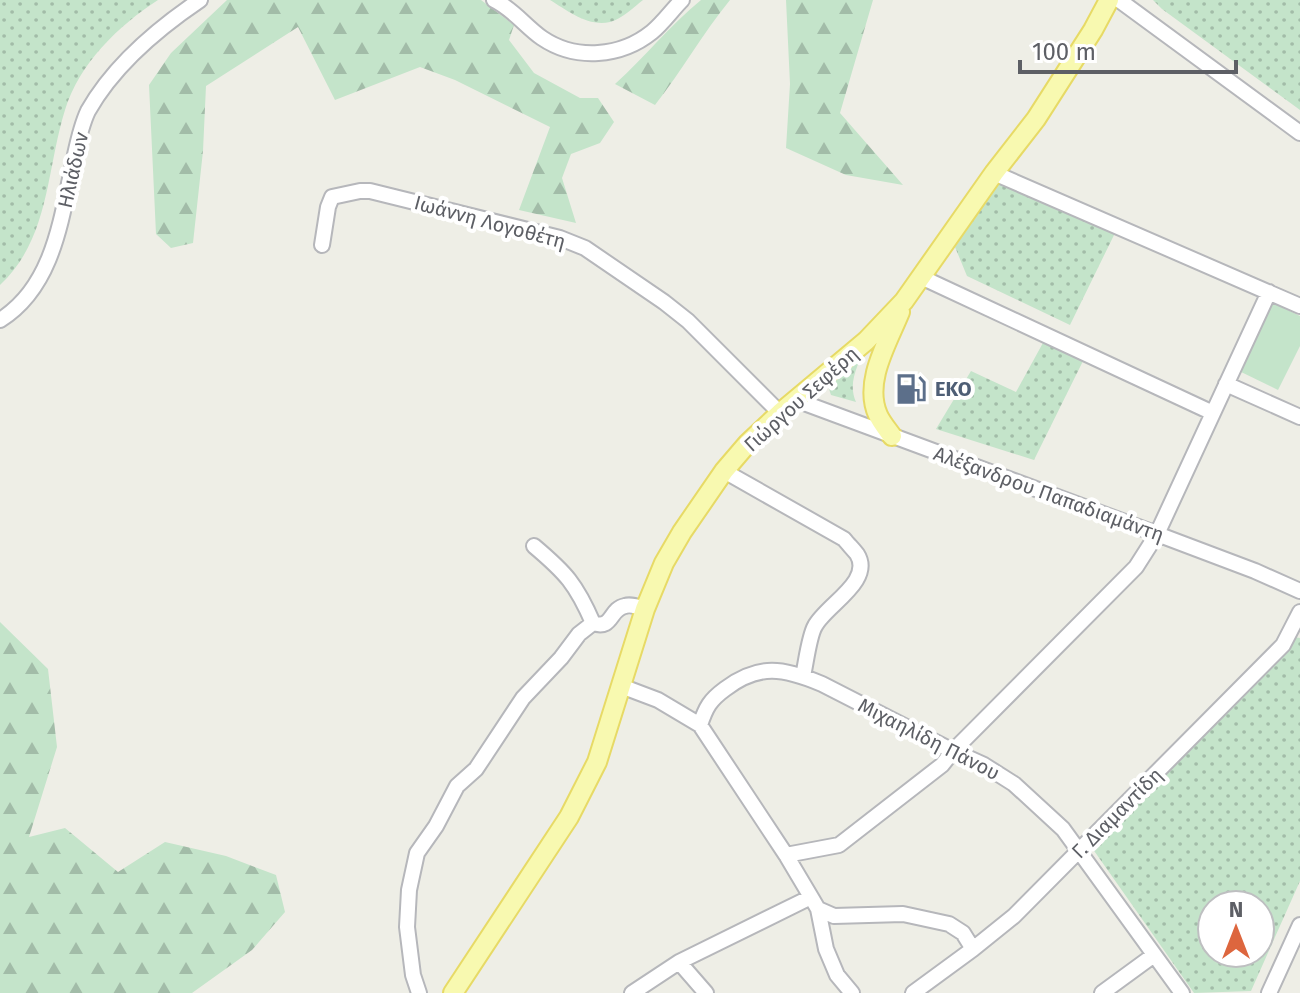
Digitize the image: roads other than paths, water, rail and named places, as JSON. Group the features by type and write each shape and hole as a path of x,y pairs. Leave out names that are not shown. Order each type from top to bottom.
{"main road":[{"name":"Γιώργου Σεφέρη","path":"453,993 569,817 597,762 645,609 664,563 689,522 724,471 748,443 866,341 904,301 1036,119 1109,0"},
{"path":"892,436 878,415 874,380 904,301"}],"street":[{"name":"Ηλιάδων","path":"0,320 20,304 45,267 59,226 79,133 87,113 122,65 148,40 200,0"},
{"path":"494,0 515,13 541,38 564,50 584,53 617,50 632,44 652,32 682,0"},
{"path":"1119,0 1300,133"},
{"path":"994,173 1300,306"},
{"name":"Ιωάννη Λογοθέτη","path":"322,245 332,197 360,191 560,238 585,248 688,321 780,413"},
{"path":"921,277 1213,413"},
{"path":"786,855 839,845 942,765 1136,567 1157,534 1269,292"},
{"path":"1226,384 1300,417"},
{"name":"Αλέξανδρου Παπαδιαμάντη","path":"796,400 1255,571 1300,591"},
{"path":"724,471 844,539 858,556 860,564 855,583 812,630 803,676"},
{"path":"534,546 565,574 580,594 593,623 606,624 624,606 645,609"},
{"name":"Γ. Διαμαντίδη","path":"913,993 1014,916 1283,645 1300,612"},
{"path":"419,993 413,975 407,927 409,890 417,853 436,826 457,786 476,769 523,698 579,634 593,623"},
{"name":"Μιχαηλίδη Πάνου","path":"700,725 706,707 717,695 747,674 776,670 803,676 984,765 1014,784 1063,829 1182,993"},
{"path":"621,686 658,700 700,725 814,903 826,949 837,975 852,993"},
{"path":"814,903 834,916 903,914 949,924 963,933 973,949"},
{"path":"632,993 679,962 814,903"},
{"path":"1269,993 1300,925"},
{"path":"1102,993 1154,955"},
{"path":"679,962 706,993"}],"place":[{"name":"EKO","path":"911,389"}]}
